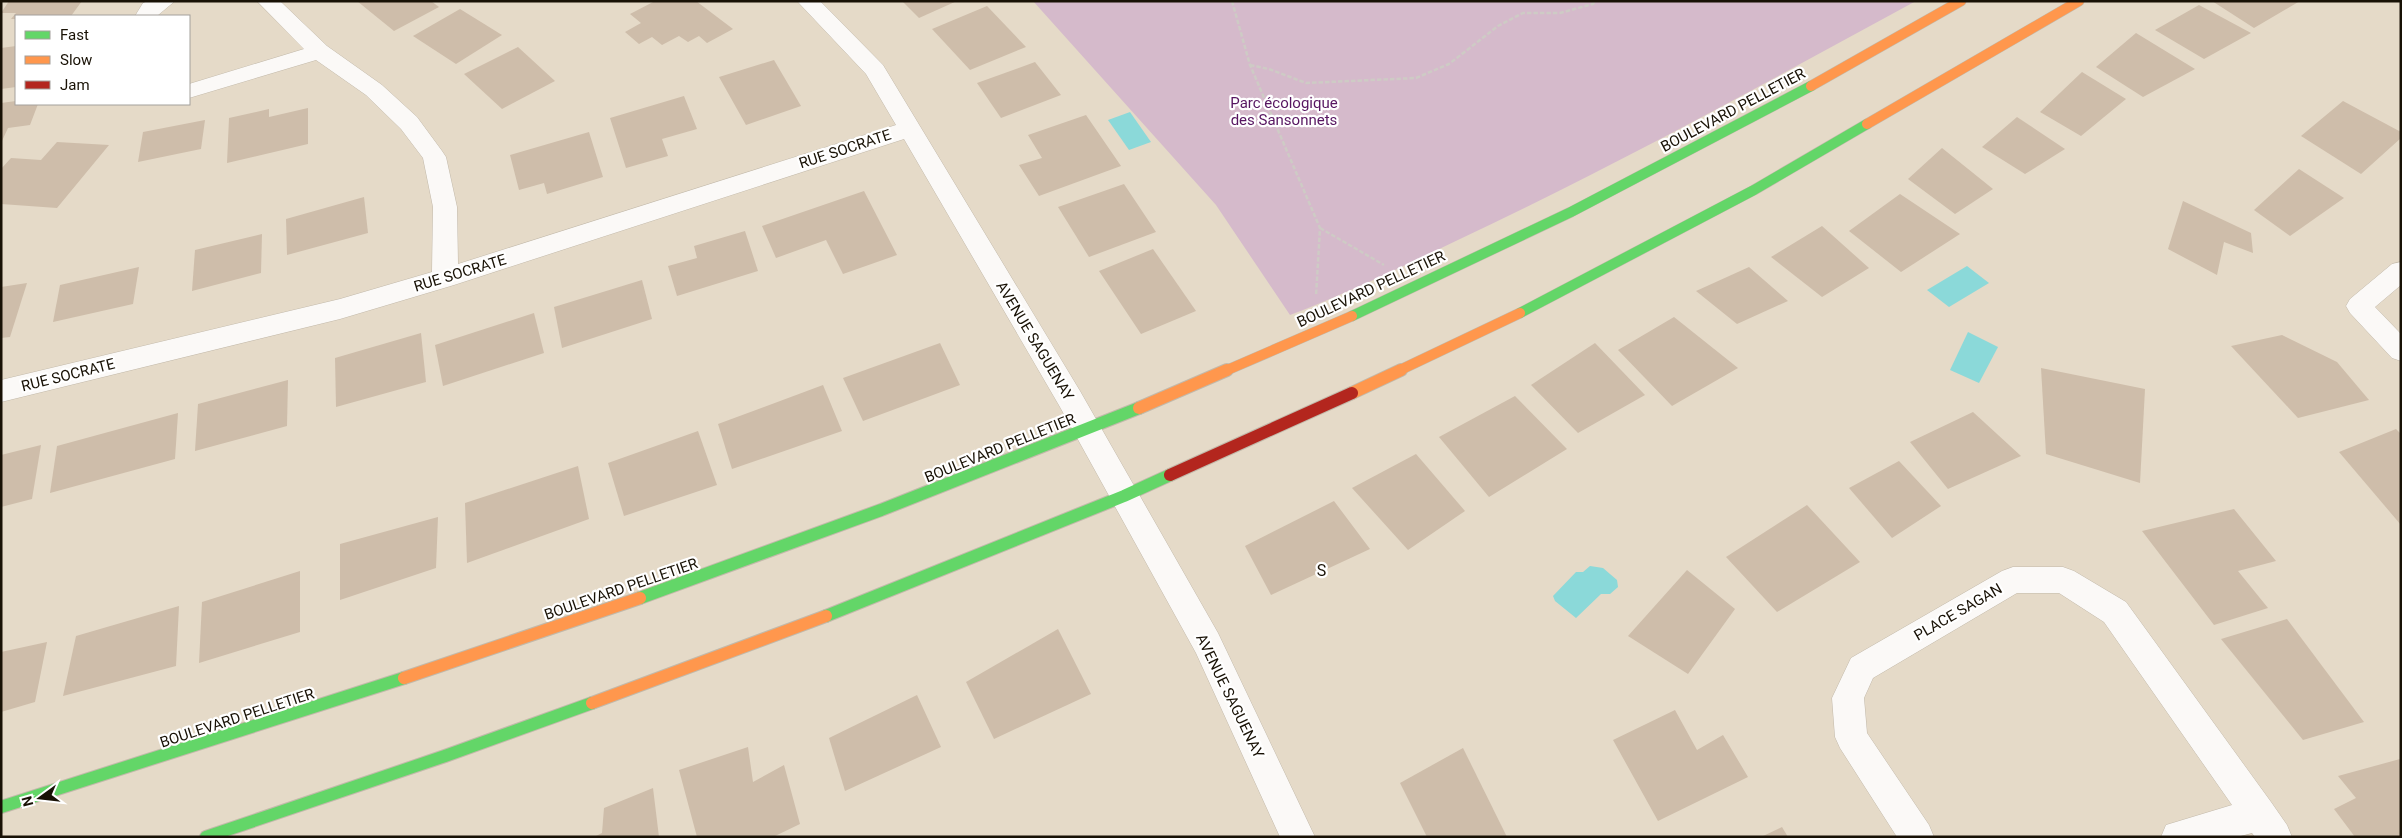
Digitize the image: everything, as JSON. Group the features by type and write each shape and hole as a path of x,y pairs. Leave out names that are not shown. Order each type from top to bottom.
{"street":[{"path":"147,15 151,8 165,1"},
{"path":"267,1 319,51 374,90 409,123 434,157 445,207 445,278"},
{"name":"AVENUE SAGUENAY","path":"807,1 825,16 875,70 1087,429 1207,644 1298,837"},
{"name":"BOULEVARD PELLETIER","path":"1,807 356,696 526,638 805,540 1087,429 1297,339 1554,221 1763,112 1961,1"},
{"path":"206,837 436,759 711,660 880,595 1124,496 1388,377 1543,302 1762,186 2079,1"},
{"path":"190,91 263,70 319,51"},
{"name":"RUE SOCRATE","path":"1,391 340,309 445,278 910,128"},
{"path":"2401,271 2359,306 2401,351"},
{"name":"PLACE SAGAN","path":"1917,837 1852,737 1848,698 1862,668 2012,580 2063,580 2114,612 2267,825 2178,837"}],"path":[{"path":"1232,1 1250,65 1320,228 1316,299"},
{"path":"1250,65 1269,69 1306,83 1416,78 1449,64 1498,26 1523,13 1560,13 1593,4 1595,1"},
{"path":"1320,228 1388,267"}],"green space":[{"name":"Parc écologique des Sansonnets","path":"1033,1 1916,1 1575,183 1397,269 1290,315 1216,205"}],"water":[{"path":"1130,112 1151,142 1129,150 1108,120"},
{"path":"1967,266 1989,283 1949,307 1927,290"},
{"path":"1968,332 1998,347 1979,383 1950,370"},
{"path":"1590,566 1603,568 1617,580 1618,587 1610,594 1601,594 1576,618 1555,601 1553,596 1576,572 1583,572"}],"building":[{"path":"9,1 82,1 72,15 15,15 15,19 11,19 16,13 1,13"},
{"path":"357,1 431,1 439,7 394,31"},
{"path":"655,1 696,1 733,29 707,43 699,36 688,42 679,36 662,45 652,37 639,44 625,32 641,23 630,14"},
{"path":"902,1 957,1 919,18"},
{"path":"2212,1 2300,1 2254,28"},
{"path":"2199,5 2251,33 2204,59 2155,30"},
{"path":"987,6 1026,47 970,70 932,29"},
{"path":"460,9 502,35 456,64 413,36"},
{"path":"2136,33 2195,69 2143,97 2096,67"},
{"path":"15,46 15,87 1,89 1,48"},
{"path":"518,47 555,81 502,109 464,74"},
{"path":"774,60 801,106 746,125 719,77"},
{"path":"1035,62 1061,95 1001,118 977,83"},
{"path":"2082,72 2126,99 2081,136 2040,112"},
{"path":"684,96 697,129 662,139 668,156 626,168 610,118"},
{"path":"15,101 15,105 38,105 30,125 8,128 1,143 1,103"},
{"path":"2343,101 2401,132 2401,138 2361,174 2301,136"},
{"path":"308,108 308,144 227,163 229,118 269,109 269,117"},
{"path":"1086,115 1121,166 1039,196 1019,165 1042,158 1028,135"},
{"path":"2017,117 2065,149 2025,174 1982,147"},
{"path":"205,120 201,149 138,162 143,132"},
{"path":"589,132 603,177 547,194 544,183 519,190 510,155"},
{"path":"57,142 109,145 57,208 1,204 1,169 11,158 41,160"},
{"path":"1942,148 1993,189 1955,214 1908,179"},
{"path":"2299,169 2344,198 2290,236 2254,210"},
{"path":"1124,184 1156,232 1089,257 1058,207"},
{"path":"864,191 897,255 843,274 826,240 776,258 762,226"},
{"path":"1900,194 1960,234 1901,272 1849,231"},
{"path":"364,197 368,233 287,255 286,219"},
{"path":"2183,201 2251,233 2253,253 2224,242 2217,275 2168,249"},
{"path":"1822,226 1869,268 1822,297 1771,257"},
{"path":"745,231 758,271 677,296 668,266 697,258 694,246"},
{"path":"262,234 261,273 192,291 195,250"},
{"path":"1153,249 1196,311 1141,334 1099,271"},
{"path":"139,267 133,304 53,322 60,285"},
{"path":"1749,267 1788,301 1737,324 1696,291"},
{"path":"642,280 652,319 562,348 554,307"},
{"path":"27,283 10,337 1,338 1,287"},
{"path":"534,313 544,353 443,386 435,345"},
{"path":"1674,317 1738,368 1672,406 1618,350"},
{"path":"421,333 426,382 336,407 335,358"},
{"path":"2282,335 2337,362 2369,400 2298,418 2231,346"},
{"path":"940,343 960,385 863,421 843,378"},
{"path":"1595,343 1645,395 1578,433 1531,385"},
{"path":"2041,368 2145,389 2140,483 2046,454"},
{"path":"288,380 287,426 195,451 198,404"},
{"path":"823,385 842,431 732,469 718,424"},
{"path":"1515,396 1567,449 1489,497 1439,437"},
{"path":"1973,412 2021,456 1948,489 1910,442"},
{"path":"178,413 175,459 50,493 57,446"},
{"path":"2396,429 2401,434 2401,525 2339,452"},
{"path":"698,431 717,485 624,516 608,463"},
{"path":"41,445 32,499 1,507 1,455"},
{"path":"1416,454 1465,511 1408,550 1352,488"},
{"path":"1899,461 1941,506 1892,538 1849,488"},
{"path":"578,466 589,519 467,563 465,503"},
{"path":"1334,501 1370,549 1271,595 1245,546"},
{"path":"1807,505 1860,562 1777,612 1726,557"},
{"path":"2234,509 2276,561 2238,571 2268,608 2214,625 2142,531"},
{"path":"438,517 436,568 340,600 340,544"},
{"path":"1687,570 1735,609 1688,674 1628,636"},
{"path":"300,571 300,632 199,663 202,602"},
{"path":"179,606 176,666 63,696 76,636"},
{"path":"2287,619 2364,722 2303,740 2221,639"},
{"path":"1058,629 1091,694 994,739 966,682"},
{"path":"47,642 35,702 1,712 1,652"},
{"path":"917,695 941,747 845,791 829,738"},
{"path":"1675,710 1697,750 1723,735 1748,777 1658,821 1613,740"},
{"path":"748,747 753,782 784,765 800,824 773,837 697,837 679,770"},
{"path":"1463,748 1507,837 1427,837 1400,783"},
{"path":"2400,759 2401,837 2355,837 2334,809 2356,798 2338,776"},
{"path":"653,788 659,837 594,837 602,833 604,808"},
{"path":"1782,827 1788,837 1761,837"}],"traffic: fast":[{"path":"1352,316 1571,212 1811,86"},
{"path":"1520,313 1754,190 1867,124"},
{"path":"640,598 881,510 1139,408"},
{"path":"826,616 1124,496 1170,475"},
{"path":"1,807 404,678"},
{"path":"206,837 445,756 592,703"}],"traffic: slow":[{"path":"1811,86 1961,1"},
{"path":"1867,124 2079,1"},
{"path":"1352,393 1520,313"},
{"path":"1139,408 1352,316"},
{"path":"404,678 640,598"},
{"path":"592,703 826,616"}],"traffic: jam":[{"path":"1170,475 1352,393"}],"district":[{"name":"S","path":"1322,570"}]}
